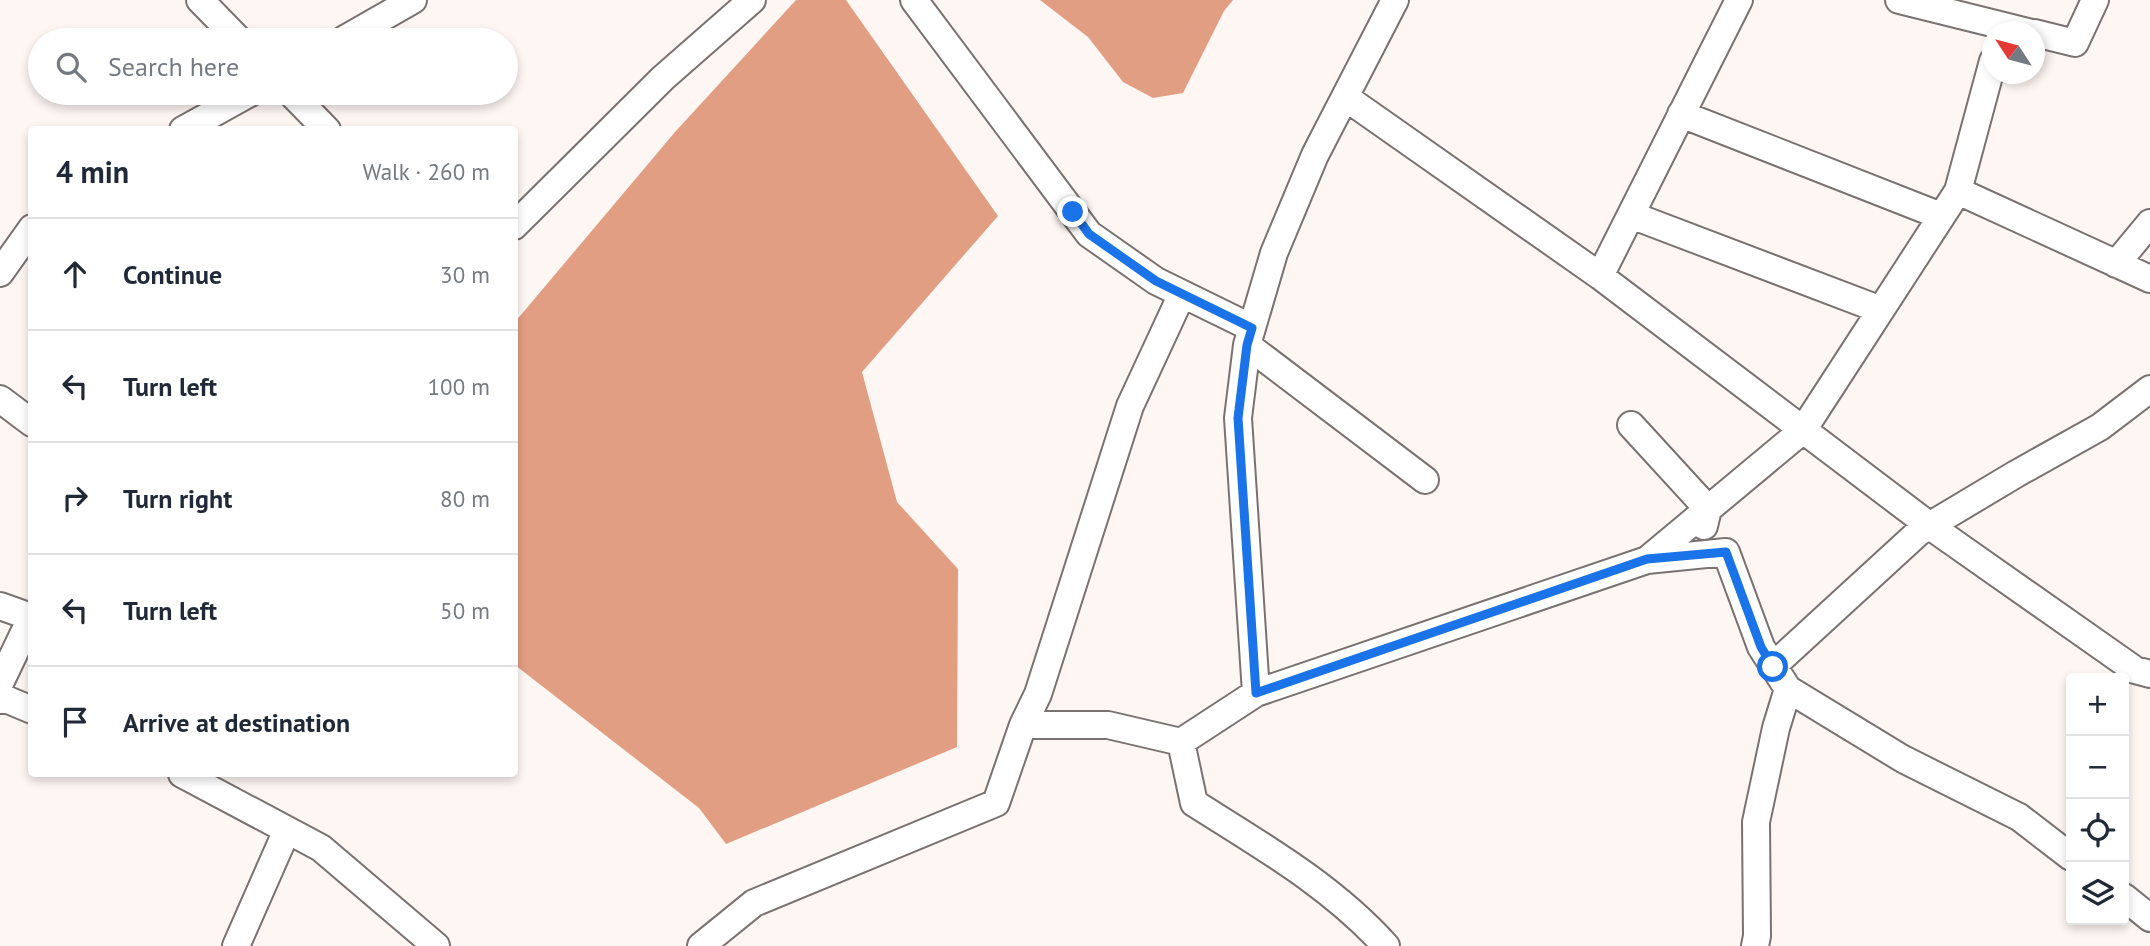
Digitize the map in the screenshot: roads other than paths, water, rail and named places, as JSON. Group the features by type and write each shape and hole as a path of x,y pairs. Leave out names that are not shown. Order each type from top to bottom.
{"street":[{"path":"200,0 227,28"},
{"path":"364,28 413,0"},
{"path":"518,222 663,78 752,0"},
{"path":"914,0 1089,234 1156,281 1250,336 1425,480"},
{"path":"1256,693 1238,418 1250,336 1274,253 1315,155 1395,0"},
{"path":"1600,276 1739,0"},
{"path":"1899,0 1982,23"},
{"path":"2045,36 2075,43 2095,0"},
{"path":"1647,559 1803,430 1958,191 1987,84"},
{"path":"1345,97 1600,276 1930,526 2135,670 2150,674"},
{"path":"190,126 228,105"},
{"path":"303,105 323,126"},
{"path":"1681,114 1941,216"},
{"path":"1958,191 2150,279"},
{"path":"1631,215 1881,310"},
{"path":"2116,264 2150,223"},
{"path":"0,273 28,234"},
{"path":"701,946 754,902 996,803 1023,725 1038,694 1130,406 1182,294"},
{"path":"1773,667 1919,532 2100,427 2150,390"},
{"path":"0,399 28,420"},
{"path":"1630,425 1708,509"},
{"path":"1698,555 1708,509"},
{"path":"1023,725 1108,724 1181,743 1256,693 1647,559 1726,552 1761,647 1788,689 1903,759 2019,817 2066,853"},
{"path":"0,606 28,616"},
{"path":"0,683 28,623"},
{"path":"1755,946 1756,822 1776,728 1788,689"},
{"path":"0,700 8,700 28,708"},
{"path":"1181,743 1194,803 1287,861 1362,920 1386,946"},
{"path":"187,777 321,848 436,946"},
{"path":"236,946 287,830"},
{"path":"2129,901 2150,918"}]}
